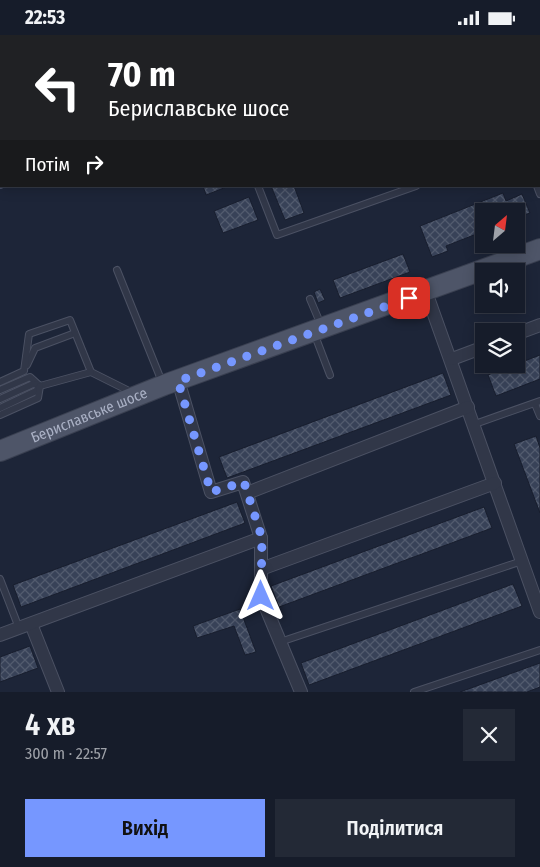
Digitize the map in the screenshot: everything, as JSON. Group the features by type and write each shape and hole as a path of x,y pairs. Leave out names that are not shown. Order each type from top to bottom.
{"main road":[{"name":"Бериславське шосе","path":"0,451 171,383 426,292 540,249"}],"street":[{"path":"426,292 452,359 540,612"},
{"path":"525,331 540,325"},
{"path":"452,359 475,350"},
{"path":"171,383 211,492 244,482 262,538 261,596 301,692"},
{"path":"247,493 468,407"},
{"path":"261,569 495,483"},
{"path":"0,635 262,538"},
{"path":"31,624 58,692"}],"lane":[{"path":"258,187 276,235 413,187"},
{"path":"118,270 171,383"},
{"path":"310,299 330,375"},
{"path":"24,371 29,334 70,320 91,372 138,396"},
{"path":"0,382 24,371 35,348 75,333"},
{"path":"0,399 33,384 40,386 91,372"},
{"path":"0,390 30,377 40,386"},
{"path":"0,408 36,391 40,386"},
{"path":"0,415 38,398 40,386"},
{"path":"475,424 538,403 540,417"},
{"path":"280,642 522,561"},
{"path":"0,579 18,628"},
{"path":"414,692 540,650"}],"building":[{"path":"203,187 226,187 206,195"},
{"path":"271,187 294,187 304,213 285,220"},
{"path":"503,193 506,201 522,194 530,213 525,215 525,203 478,203"},
{"path":"249,197 258,220 223,233 214,211"},
{"path":"475,204 475,235 446,246 448,251 432,257 420,226"},
{"path":"403,254 410,272 340,298 333,280"},
{"path":"320,289 325,300 318,303 314,292"},
{"path":"540,355 540,379 496,396 488,375 493,373 525,373 525,361"},
{"path":"443,373 451,395 227,478 219,457"},
{"path":"536,436 540,448 540,513 514,444"},
{"path":"237,502 245,523 21,607 13,585"},
{"path":"484,507 492,528 279,607 271,586"},
{"path":"513,584 522,606 309,685 301,663"},
{"path":"240,609 256,652 245,655 234,626 197,638 193,626"},
{"path":"30,646 38,668 0,682 0,657"},
{"path":"540,663 540,687 527,692 460,692"}],"route":[{"path":"261,596 262,538 244,482 211,492 178,381 409,298"}]}
